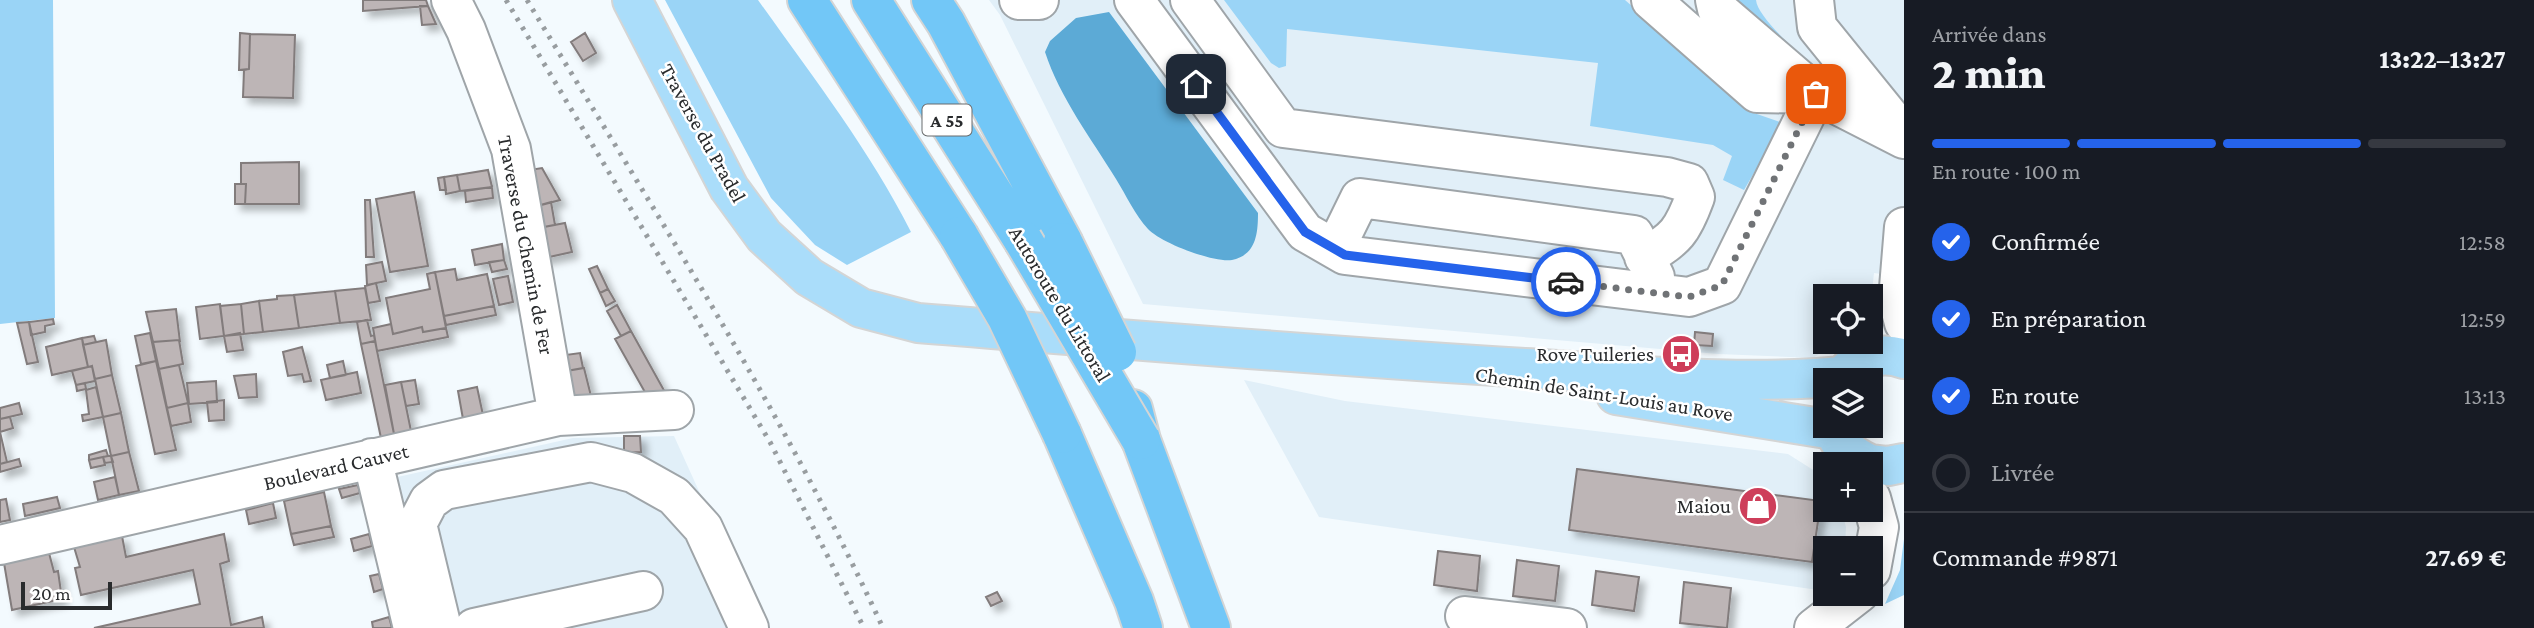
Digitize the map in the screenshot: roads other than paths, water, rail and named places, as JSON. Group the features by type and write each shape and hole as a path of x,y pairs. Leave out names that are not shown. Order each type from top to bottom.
{"highway":[{"name":"A 55","path":"807,0 959,236 1007,318 1062,435 1134,601 1143,628"},
{"name":"Autoroute du Littoral","path":"871,0 1023,240 1141,440 1211,628"},
{"path":"931,0 946,23 1063,242 1117,352 1141,440"}],"main road":[{"name":"Traverse du Pradel","path":"632,0 729,188 765,236 809,277 861,308 918,323 1146,342"},
{"name":"Chemin de Saint-Louis au Rove","path":"1146,342 1376,359 1721,379 1789,381 1813,377"},
{"name":"Chemin de Saint-Louis au Rove","path":"1376,359 1853,451 1888,466 1904,465"}],"street":[{"name":"Traverse du Chemin de Fer","path":"451,0 466,30 512,149 558,416"},
{"path":"1019,0 1039,0"},
{"path":"1134,0 1305,232 1345,255 1689,297 1722,285 1816,94"},
{"path":"1190,0 1283,128 1667,177 1689,183 1695,197 1686,224 1665,245 1644,257"},
{"path":"1651,0 1756,93 1816,94"},
{"path":"1715,0 1717,9 1816,94 1904,136"},
{"path":"1814,0 1817,27 1904,136"},
{"path":"1335,249 1360,198 1634,235 1664,294"},
{"path":"1863,368 1901,311 1904,227"},
{"name":"Boulevard Cauvet","path":"0,545 558,416 674,410"},
{"path":"372,458 413,628"},
{"path":"442,628 417,524 429,501 444,490 591,462 633,473 674,496 704,528 749,628"},
{"path":"1883,502 1893,493 1904,465"},
{"path":"474,628 643,591"},
{"path":"1823,626 1845,606"},
{"path":"1465,616 1567,628"}],"railway":[{"path":"506,0 770,442 864,628"},
{"path":"527,0 668,231 759,387 844,547 883,628"}],"place":[{"name":"Rove Tuileries","path":"1681,354"},
{"name":"Maiou","path":"1758,506"}]}
